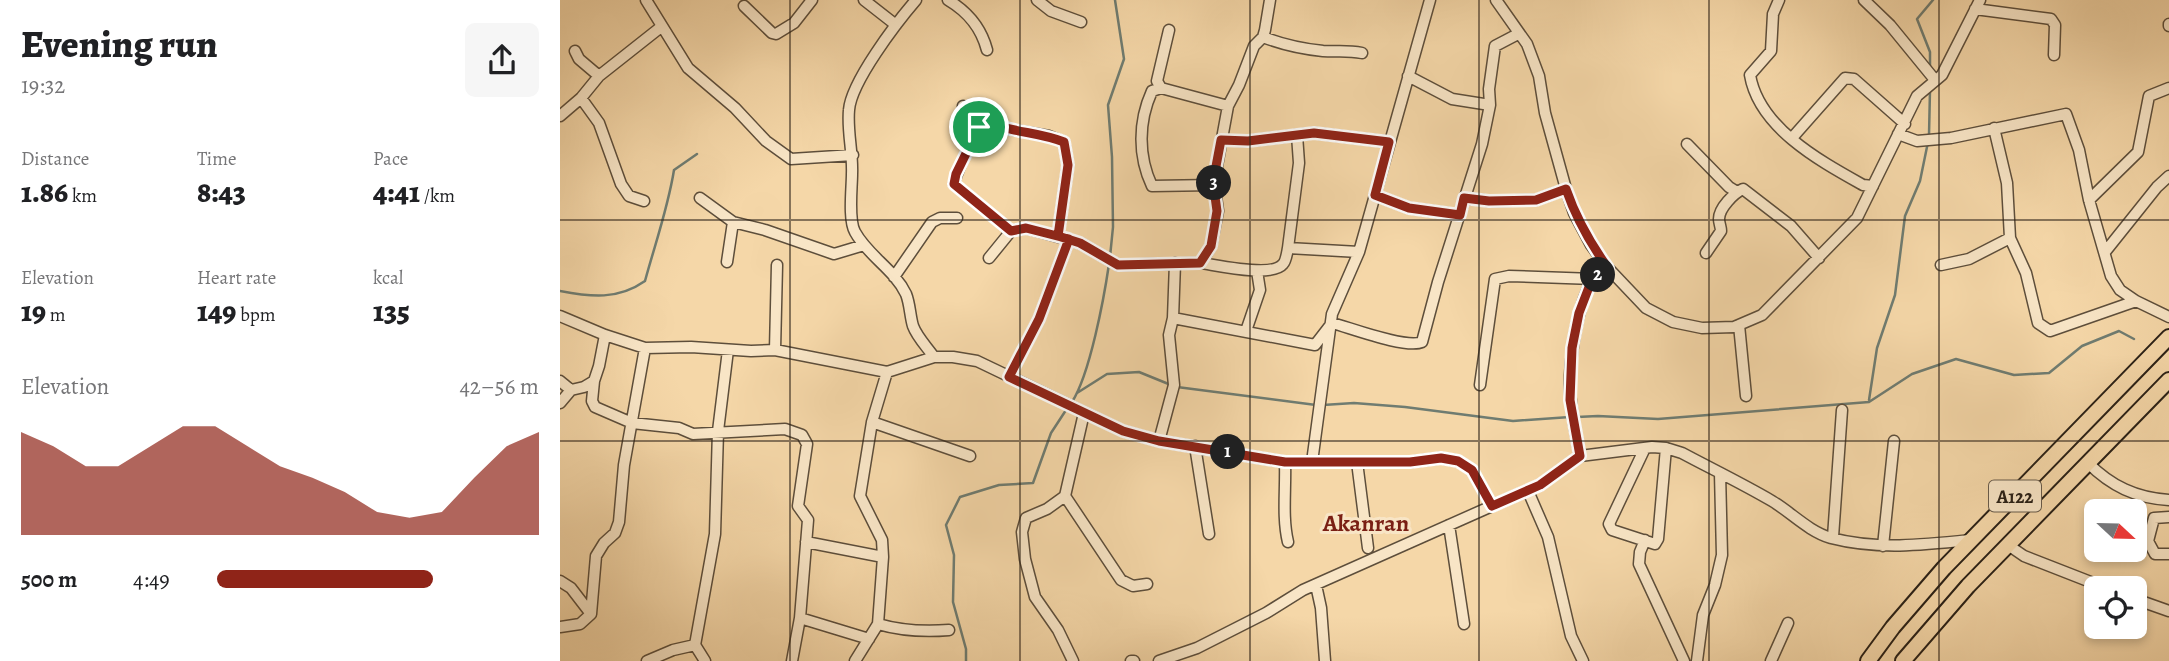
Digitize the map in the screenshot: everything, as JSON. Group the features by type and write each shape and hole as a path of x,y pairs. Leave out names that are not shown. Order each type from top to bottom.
{"highway":[{"name":"A122","path":"1868,661 1917,598 2169,337"},
{"name":"A122","path":"1903,661 2008,545 2169,380"}],"street":[{"path":"646,0 688,68 735,108 766,141 790,159 853,155"},
{"path":"744,6 776,34 793,23 812,0"},
{"path":"863,0 896,25"},
{"path":"916,0 896,25 862,79 849,106 849,138 853,155 851,200 853,230 906,295 914,329 934,357"},
{"path":"948,0 971,16 984,38 987,50"},
{"path":"1037,0 1051,11 1081,22"},
{"path":"1200,263 1211,246 1217,211 1214,185 1227,106 1239,85 1254,46 1263,37 1270,0"},
{"path":"1312,462 1332,314 1359,252 1430,0"},
{"path":"1496,0 1527,44 1539,76 1545,113 1566,189 1574,213 1591,245 1608,268 1646,307 1673,322 1702,328 1739,325 1762,315 1857,218 1917,96 1942,75 1977,4 2051,19 2055,25 2054,55"},
{"path":"1779,0 1773,14 1771,51 1750,75 1766,113 1805,152 1863,185 1873,186"},
{"path":"1864,0 1890,25 1935,80"},
{"path":"560,116 581,98 599,76 661,27"},
{"path":"1161,88 1157,81 1170,30"},
{"path":"1332,323 1395,342 1416,345 1422,342 1482,144 1490,105 1489,89 1495,46 1518,34"},
{"path":"1263,37 1320,50 1345,49 1362,53"},
{"path":"575,51 579,59 599,76"},
{"path":"1408,76 1452,99 1490,105"},
{"path":"1792,138 1845,78 1854,79 1905,124"},
{"path":"1214,185 1152,186 1141,158 1146,103 1153,91 1161,88 1227,106"},
{"path":"2089,200 2138,152 2149,96 2169,88"},
{"path":"581,98 599,123 621,184 629,196 644,201"},
{"path":"963,106 997,127 1049,136 1064,142 1068,165 1064,237 1039,319 1009,377"},
{"path":"1898,134 1917,141 1951,138 2066,114 2079,150 2089,200 2111,276 2120,290 2169,317"},
{"path":"982,119 967,157 956,174 954,184 1011,231"},
{"path":"1994,128 2007,183 2010,238 2026,273 2038,323 2042,328 2050,331 2136,301"},
{"path":"1221,140 1248,141 1314,133 1389,142"},
{"path":"989,258 1011,231 1026,228 1064,237 1118,265 1200,263 1257,271 1276,269 1283,264 1288,248 1299,163 1297,135"},
{"path":"1687,144 1737,192"},
{"path":"2105,252 2169,176"},
{"path":"1464,198 1489,201 1536,200 1566,189"},
{"path":"1706,253 1721,231 1719,218 1723,209 1737,192 1743,189 1791,226 1819,258"},
{"path":"1375,195 1409,208 1460,215"},
{"path":"700,198 733,222 834,254 864,245"},
{"path":"894,278 932,222 940,218 957,218"},
{"path":"727,262 733,222"},
{"path":"1941,265 1969,259 2010,238"},
{"path":"1288,248 1359,252"},
{"path":"1159,441 1174,385 1169,335 1173,318 1175,263"},
{"path":"775,350 777,265"},
{"path":"1580,456 1570,400 1572,348 1579,313 1594,279 1608,268"},
{"path":"1247,331 1260,290 1257,271"},
{"path":"1480,385 1495,279 1509,276 1594,279"},
{"path":"560,316 645,348 775,350 887,372 934,357 953,356 977,362 1123,431 1159,441 1285,462 1410,462 1441,458 1458,461 1472,470 1492,506"},
{"path":"1173,318 1315,345 1332,323"},
{"path":"1739,325 1746,396"},
{"path":"605,335 594,381 592,401 595,407 632,423 679,428 693,433 785,429 802,435 807,444 798,506 808,520 800,618 792,661"},
{"path":"560,625 580,624 591,614 596,556 604,543 615,533 619,522 624,466 645,348"},
{"path":"705,661 695,645 715,534 718,431 728,350"},
{"path":"855,661 878,624 882,540 860,496 872,422 887,372"},
{"path":"560,381 571,390"},
{"path":"560,403 571,390 594,381"},
{"path":"1074,408 1065,496 1121,580 1133,586 1147,584"},
{"path":"1833,537 1842,410"},
{"path":"872,422 970,456"},
{"path":"1883,546 1894,441"},
{"path":"1195,446 1209,534"},
{"path":"1646,448 1609,524 1612,530 1655,544 1658,539 1666,447"},
{"path":"1159,661 1196,648 1266,614 1303,590 1528,491 1580,456 1666,447 1774,503 1809,528 1868,546 1911,546 1971,540"},
{"path":"1285,462 1284,527 1288,542"},
{"path":"1357,462 1368,548"},
{"path":"2088,463 2116,487 2151,499 2169,500"},
{"path":"1697,661 1703,615 1715,585 1722,555 1720,473"},
{"path":"1528,491 1548,537 1571,636 1583,661"},
{"path":"1065,496 1047,509 1026,518 1022,532 1025,559 1035,597 1058,630 1073,661"},
{"path":"2169,517 2154,518 2148,541 2155,554 2169,554"},
{"path":"1449,525 1464,624"},
{"path":"1645,540 1639,564 1684,661"},
{"path":"806,542 883,557"},
{"path":"2008,545 2024,556 2084,579"},
{"path":"560,581 571,588 591,614"},
{"path":"1316,585 1321,608 1325,661"},
{"path":"2147,603 2169,611"},
{"path":"800,618 869,639"},
{"path":"1771,661 1788,623"},
{"path":"878,624 897,630 919,632 949,630"},
{"path":"647,661 673,650 695,645"}],"waterway":[{"path":"1110,257 1113,227 1108,105 1124,59 1115,0"},
{"path":"1930,69 1930,52 1917,19 1933,0"},
{"path":"1929,135 1930,90"},
{"path":"1869,400 1877,348 1895,295 1905,216 1920,181 1928,142"},
{"path":"560,291 583,295 614,294 645,281 674,170 697,154"},
{"path":"1072,402 1090,355 1109,264"},
{"path":"1577,417 1658,419 1869,402 1912,374 1956,359 2014,375 2049,373 2082,346 2119,331 2134,339"},
{"path":"1077,393 1107,374 1139,372 1171,385"},
{"path":"1177,387 1316,405"},
{"path":"1323,405 1354,403 1405,407 1513,421 1570,417"},
{"path":"966,661 966,649 953,602 954,555 946,525 960,497 999,485 1033,483 1051,433 1068,407"}],"district":[{"name":"Akanran","path":"1366,523"}],"route":[{"path":"979,127 967,157 956,174 954,184 1011,231 1026,228 1069,239 1039,319 1009,377 1123,431 1159,441 1285,462 1410,462 1441,458 1458,461 1472,470 1492,506 1540,485 1580,456 1570,400 1572,348 1579,313 1589,287 1594,279 1608,268 1591,245 1574,213 1566,189 1536,200 1489,201 1464,198 1460,215 1409,208 1375,195 1389,142 1314,133 1248,141 1221,140 1213,182 1217,211 1211,246 1200,263 1118,265 1080,243 1069,239 1058,236 1068,165 1064,142 1049,136 997,127 982,119 979,127"}]}
